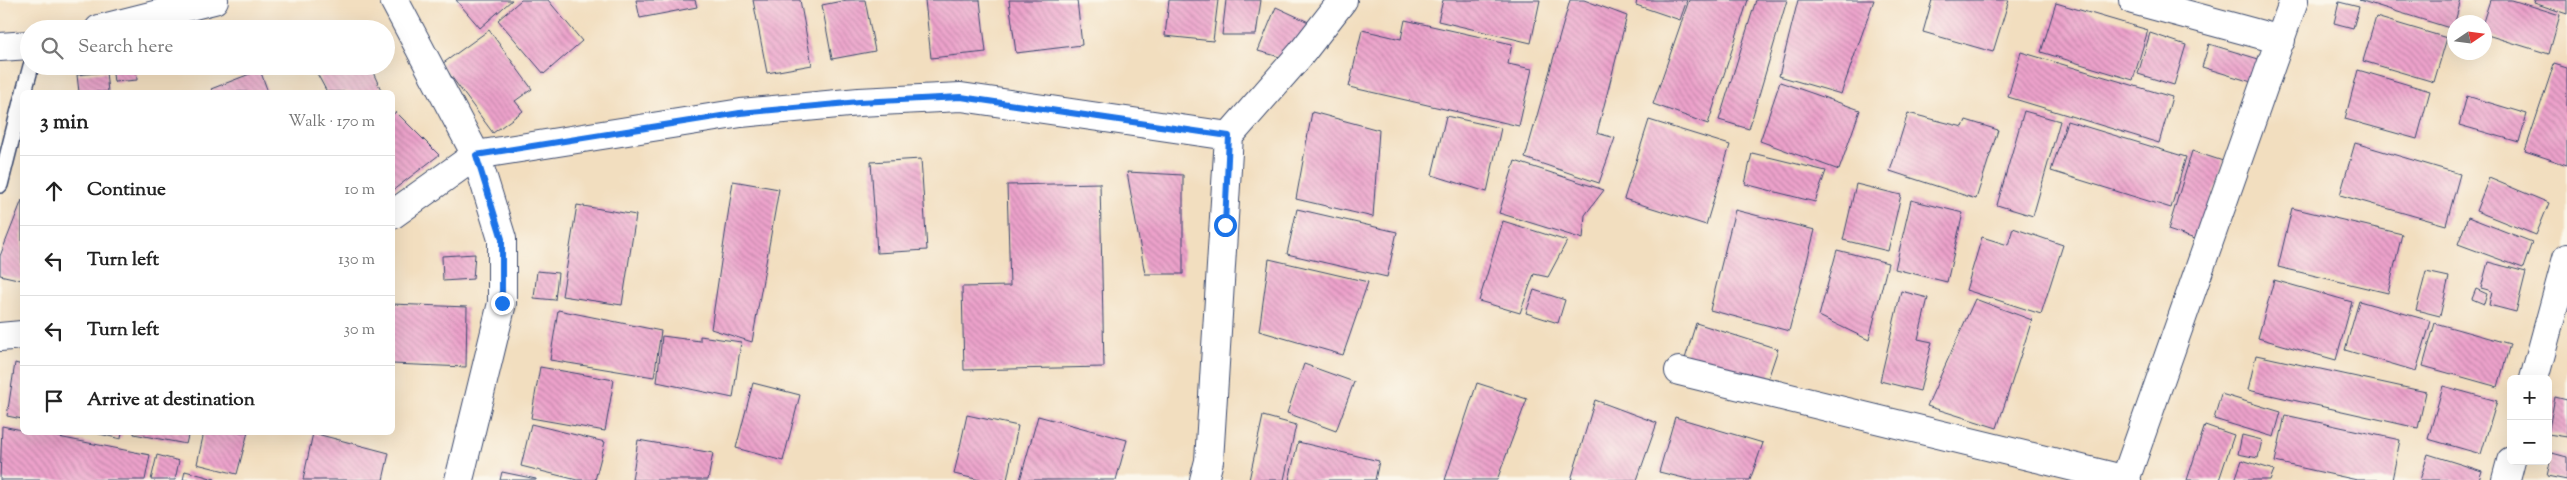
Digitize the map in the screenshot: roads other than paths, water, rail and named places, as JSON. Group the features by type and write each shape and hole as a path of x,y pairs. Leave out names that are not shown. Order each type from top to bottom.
{"street":[{"path":"135,20 214,0"},
{"path":"394,0 476,155 502,239 502,303 458,480"},
{"path":"1204,480 1209,461 1229,136 1300,55 1344,0"},
{"path":"2133,0 2281,40"},
{"path":"1679,371 2126,480 2294,0"},
{"path":"0,47 20,46"},
{"path":"395,213 476,155 740,113 859,102 961,97 1229,136"},
{"path":"2535,375 2567,258"},
{"path":"0,337 20,335"},
{"path":"2506,480 2510,465"}],"lane":[{"path":"25,90 29,75"},
{"path":"0,185 20,106"}]}
